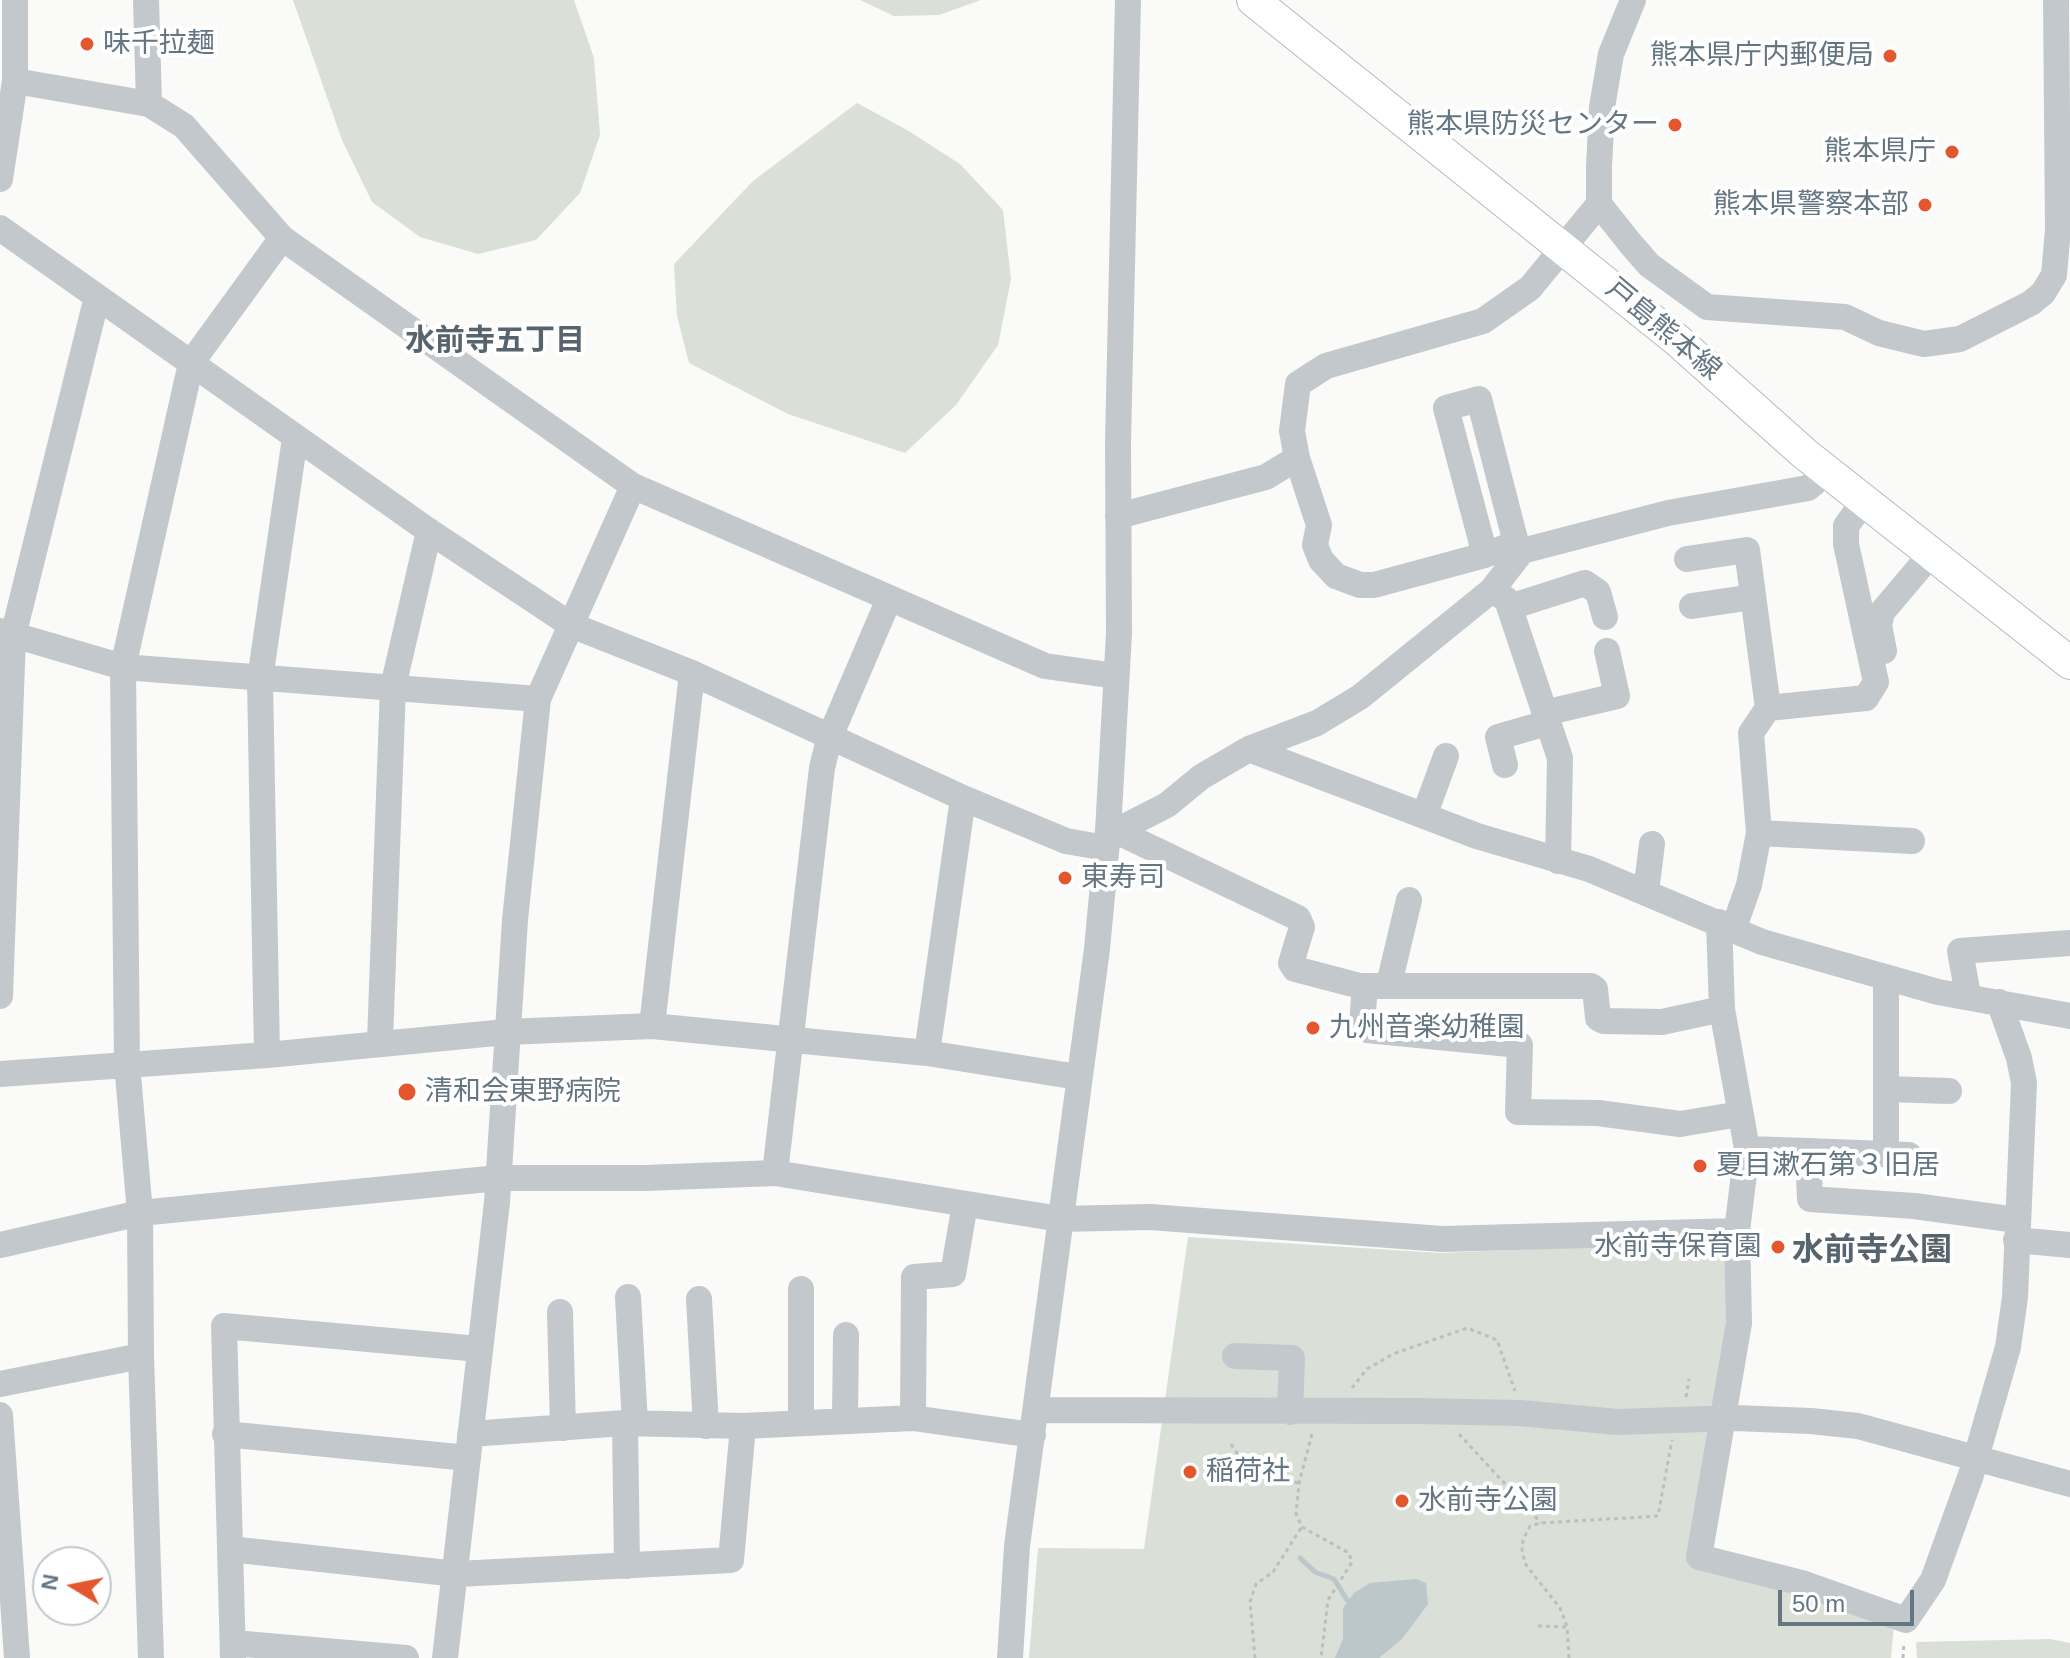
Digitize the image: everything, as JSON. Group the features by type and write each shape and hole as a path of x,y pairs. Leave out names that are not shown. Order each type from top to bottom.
{"main road":[{"name":"戸島熊本線","path":"1253,0 1677,340 1827,472 2070,663"}],"street":[{"path":"0,179 15,81 8,47 15,0"},
{"path":"146,0 149,104"},
{"path":"1010,1658 1017,1546 1110,837 1116,676 1128,0"},
{"path":"1485,555 1446,408 1479,399 1516,543 1485,555 1374,585 1360,585 1336,576 1321,560 1315,545 1319,525 1297,458 1292,431 1298,384 1326,366 1483,321 1530,288 1599,204 1602,107 1611,54 1633,0"},
{"path":"1599,204 1649,265 1707,307 1845,317 1879,333 1924,344 1960,339 2043,293 2054,275 2064,229 2056,0"},
{"path":"15,81 149,104 184,126 282,238 633,486 1045,666 1116,676"},
{"path":"0,228 295,438 571,625 692,673 829,739 1066,841 1110,837 1167,805 1201,777 1249,749 1317,723 1360,697 1501,599 1600,580 1598,592 1605,617"},
{"path":"151,1658 141,1356 140,1213 127,1063 123,667 191,363 282,238"},
{"path":"0,996 7,634 97,297"},
{"path":"267,1055 260,679 295,438"},
{"path":"1118,516 1266,477 1297,458"},
{"path":"1558,861 1560,758 1501,599 1522,551 1668,513 1808,488 1827,472"},
{"path":"445,1658 457,1574 499,1178 506,1032 538,699 633,486"},
{"path":"1768,708 1866,698 1876,682 1846,544 1846,526 1865,500"},
{"path":"380,1041 393,687 429,531"},
{"path":"1687,559 1747,550 1768,708 1751,733 1759,833 1749,885 1726,926 1722,1009 1747,1149 1737,1231 1739,1323 1726,1419 1699,1557 1802,1583 1906,1620 1933,1580 2008,1347 2024,1083 2019,1058 1999,1002"},
{"path":"1892,676 1881,641 1882,612 1932,553"},
{"path":"1692,606 1753,597"},
{"path":"775,1173 788,1038 829,739 889,599"},
{"path":"7,634 123,667 538,699"},
{"path":"1505,765 1498,737 1545,718 1617,696 1607,651"},
{"path":"652,1026 692,673"},
{"path":"1249,749 1424,816 1646,892 1762,942 1938,992 1968,995 2070,1016"},
{"path":"1424,816 1446,756"},
{"path":"927,1053 963,798"},
{"path":"1759,833 1912,841"},
{"path":"1110,837 1298,918 1302,927 1291,963 1295,969 1377,985 1591,986 1595,989 1598,1018 1604,1021 1662,1022 1722,1009"},
{"path":"1646,892 1652,844"},
{"path":"1409,900 1362,1024 1367,1030 1520,1045 1518,1112 1598,1113 1680,1124 1740,1114"},
{"path":"1968,995 1960,951 2070,943"},
{"path":"1747,1149 1898,1155 1886,1089 1886,978"},
{"path":"0,1074 267,1055 380,1041 652,1026 927,1053 1078,1077"},
{"path":"1886,1089 1949,1091"},
{"path":"1808,1151 1810,1199 1914,1206 2070,1245"},
{"path":"0,1245 140,1213 499,1178 645,1178 775,1173 1060,1219 1150,1217 1442,1239 1737,1231"},
{"path":"913,1418 914,1277 953,1274 965,1204"},
{"path":"801,1289 801,1421"},
{"path":"627,1566 630,1424 628,1297"},
{"path":"699,1299 706,1426"},
{"path":"560,1312 563,1428"},
{"path":"406,1658 233,1650 224,1326 479,1349"},
{"path":"845,1420 846,1335"},
{"path":"0,1384 141,1356"},
{"path":"1235,1356 1292,1358 1290,1412"},
{"path":"225,1434 469,1446 563,1428 630,1424 743,1426 913,1418 1035,1422 1290,1412 1520,1413 1618,1422 1726,1419 1858,1426 2070,1484"},
{"path":"0,1415 17,1658"},
{"path":"230,1549 457,1574 731,1560 743,1426"}],"path":[{"path":"1321,1658 1326,1610 1349,1571 1349,1553 1302,1527 1296,1514 1299,1483 1328,1413 1367,1369 1393,1354 1467,1328 1497,1340 1513,1378 1520,1413"},
{"path":"1438,1412 1541,1523"},
{"path":"1569,1658 1567,1627 1560,1608 1526,1565 1522,1552 1530,1526 1658,1516 1675,1421"},
{"path":"1231,1444 1251,1474"},
{"path":"1217,1472 1251,1474 1299,1483"},
{"path":"1255,1658 1250,1602 1256,1584 1273,1572 1302,1527"},
{"path":"1538,1626 1567,1627"}],"shaded area":[{"path":"293,0 574,0 594,58 600,135 580,193 536,240 478,254 420,237 372,202 342,140"},
{"path":"860,0 981,0 939,15 894,16"},
{"path":"857,103 960,164 1003,210 1011,279 998,345 956,405 905,453 788,414 689,363 677,316 674,264 753,181"},
{"path":"1188,1237 1440,1253 1730,1241 1730,1325 1694,1563 1894,1625 1891,1658 1029,1658 1038,1548 1144,1549"},
{"path":"1416,1579 1426,1583 1428,1604 1402,1639 1379,1658 1335,1658 1343,1639 1343,1608 1354,1593 1370,1583"},
{"path":"2050,1639 2070,1643 2070,1658 1917,1658 1916,1642"}],"waterway":[{"path":"1300,1558 1315,1572 1334,1579 1347,1600"}],"place":[{"name":"味千拉麺","path":"87,44"},
{"name":"熊本県庁内郵便局","path":"1890,56"},
{"name":"熊本県防災センター","path":"1675,125"},
{"name":"熊本県庁","path":"1952,152"},
{"name":"熊本県警察本部","path":"1925,205"},
{"name":"東寿司","path":"1065,878"},
{"name":"九州音楽幼稚園","path":"1313,1028"},
{"name":"清和会東野病院","path":"407,1092"},
{"name":"夏目漱石第３旧居","path":"1700,1166"},
{"name":"水前寺保育園","path":"1778,1247"},
{"name":"稲荷社","path":"1190,1472"},
{"name":"水前寺公園","path":"1402,1501"}],"district":[{"name":"水前寺五丁目","path":"495,342"},
{"name":"水前寺公園","path":"1872,1251"}]}
